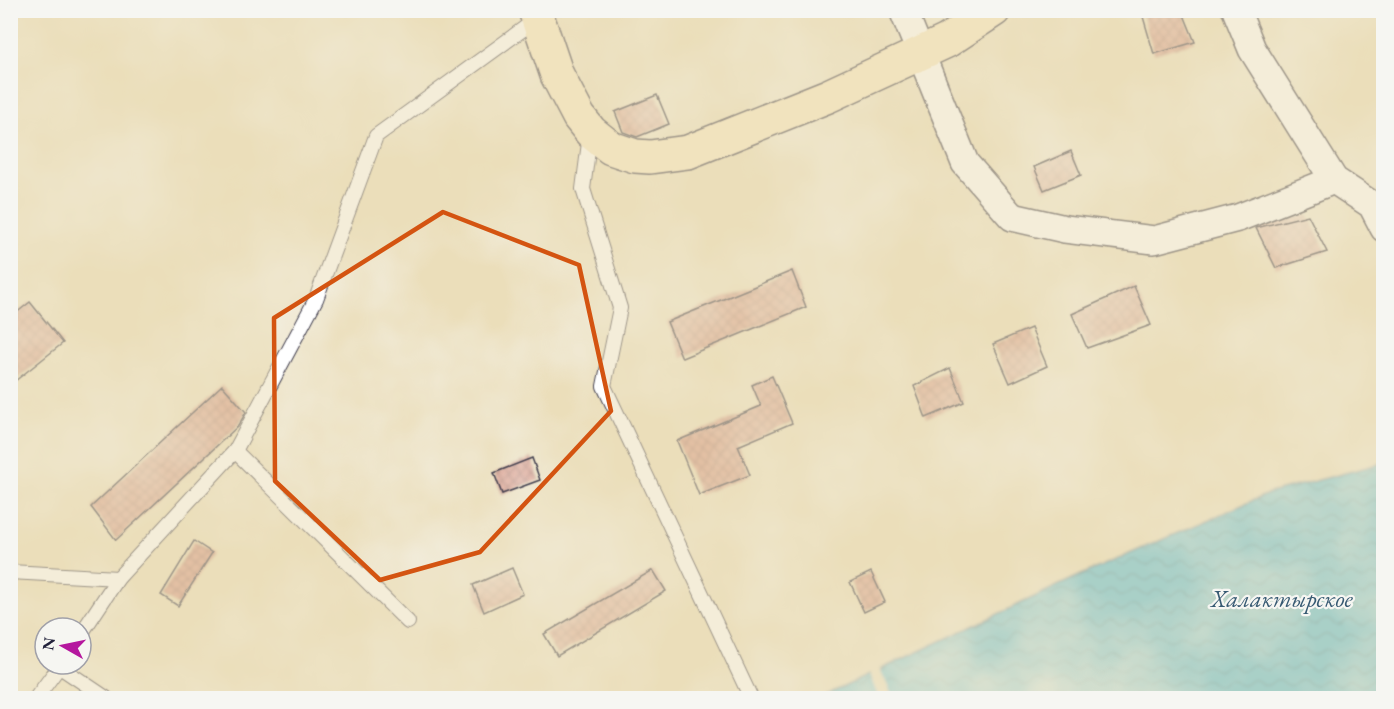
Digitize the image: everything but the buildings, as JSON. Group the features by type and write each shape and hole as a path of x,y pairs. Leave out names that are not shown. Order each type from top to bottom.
{"street":[{"path":"903,10 965,163 1012,217 1065,229 1154,240 1238,218 1334,180"},
{"path":"536,15 557,75 579,117 591,132 611,148 635,156 666,156 688,152 828,96 947,41 994,10"},
{"path":"1236,10 1252,49 1334,180 1379,211"}],"lane":[{"path":"93,616 118,578 235,451 316,299 376,136 536,15"},
{"path":"591,132 583,189 620,308 604,386 751,699"},
{"path":"235,451 408,622"},
{"path":"10,572 118,578"},
{"path":"36,699 52,676"},
{"path":"75,676 106,699"}],"highlighted area":[{"path":"443,212 579,265 611,411 480,552 380,580 275,481 274,318"}],"water":[{"name":"Халактырское","path":"1383,463 1383,698 820,698 1081,575 1270,493"}],"pier":[{"path":"879,667 893,698 879,698 868,672"}]}
